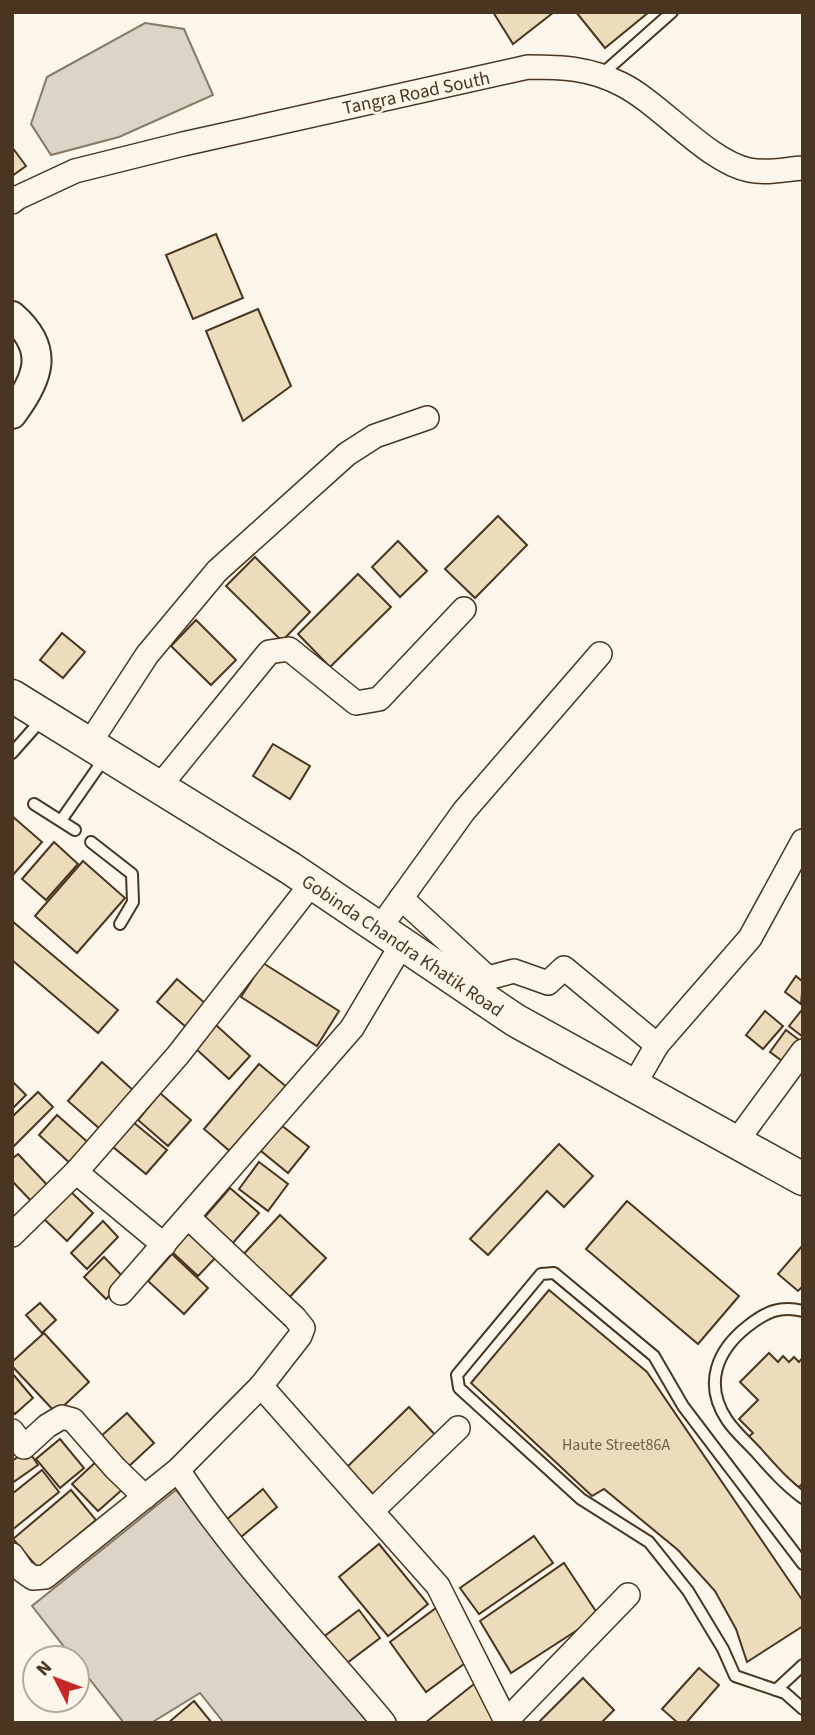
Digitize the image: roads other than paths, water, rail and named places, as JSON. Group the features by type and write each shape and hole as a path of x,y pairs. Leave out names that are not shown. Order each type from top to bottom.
{"main road":[{"name":"Gobinda Chandra Khatik Road","path":"12,696 312,883 515,1020 803,1179"}],"street":[{"name":"Tangra Road South","path":"12,202 75,172 528,67 572,67 624,85 726,161 749,170 803,168"},
{"path":"12,316 30,334 37,350 36,370 27,394 12,414"},
{"path":"98,749 148,655 217,571 347,454 375,436 427,418"},
{"path":"159,787 269,652 289,649 356,703 379,699 464,609"},
{"path":"121,1293 352,1028 391,936 401,898 464,811 600,654"},
{"path":"634,1085 657,1045 750,938 803,841"},
{"path":"12,1235 76,1172 178,1055 312,883"},
{"path":"401,898 488,978 514,971 548,983 564,968 657,1045"},
{"path":"736,1142 803,1051"},
{"path":"76,1172 164,1245"},
{"path":"12,1555 23,1571 33,1578 45,1577 178,1470 261,1386 300,1336 303,1328 188,1217"},
{"path":"261,1386 438,1587 506,1722 628,1595"},
{"path":"12,1431 24,1447 47,1426 62,1417 73,1420 145,1497"},
{"path":"372,1511 458,1428"},
{"path":"178,1470 210,1518 384,1723"}],"lane":[{"path":"601,75 672,12"},
{"path":"12,753 45,716"},
{"path":"62,820 98,749"},
{"path":"34,803 75,830"},
{"path":"91,842 132,874 133,902 120,924"},
{"path":"803,1564 683,1406 654,1356 554,1273 541,1274 457,1375 459,1388 581,1499 649,1542 688,1591 723,1649 735,1676 785,1693 803,1709"},
{"path":"803,1311 772,1309 756,1320 736,1335 725,1348 715,1373 718,1401 727,1420 787,1486 803,1498"},
{"path":"776,1690 803,1665"}]}
